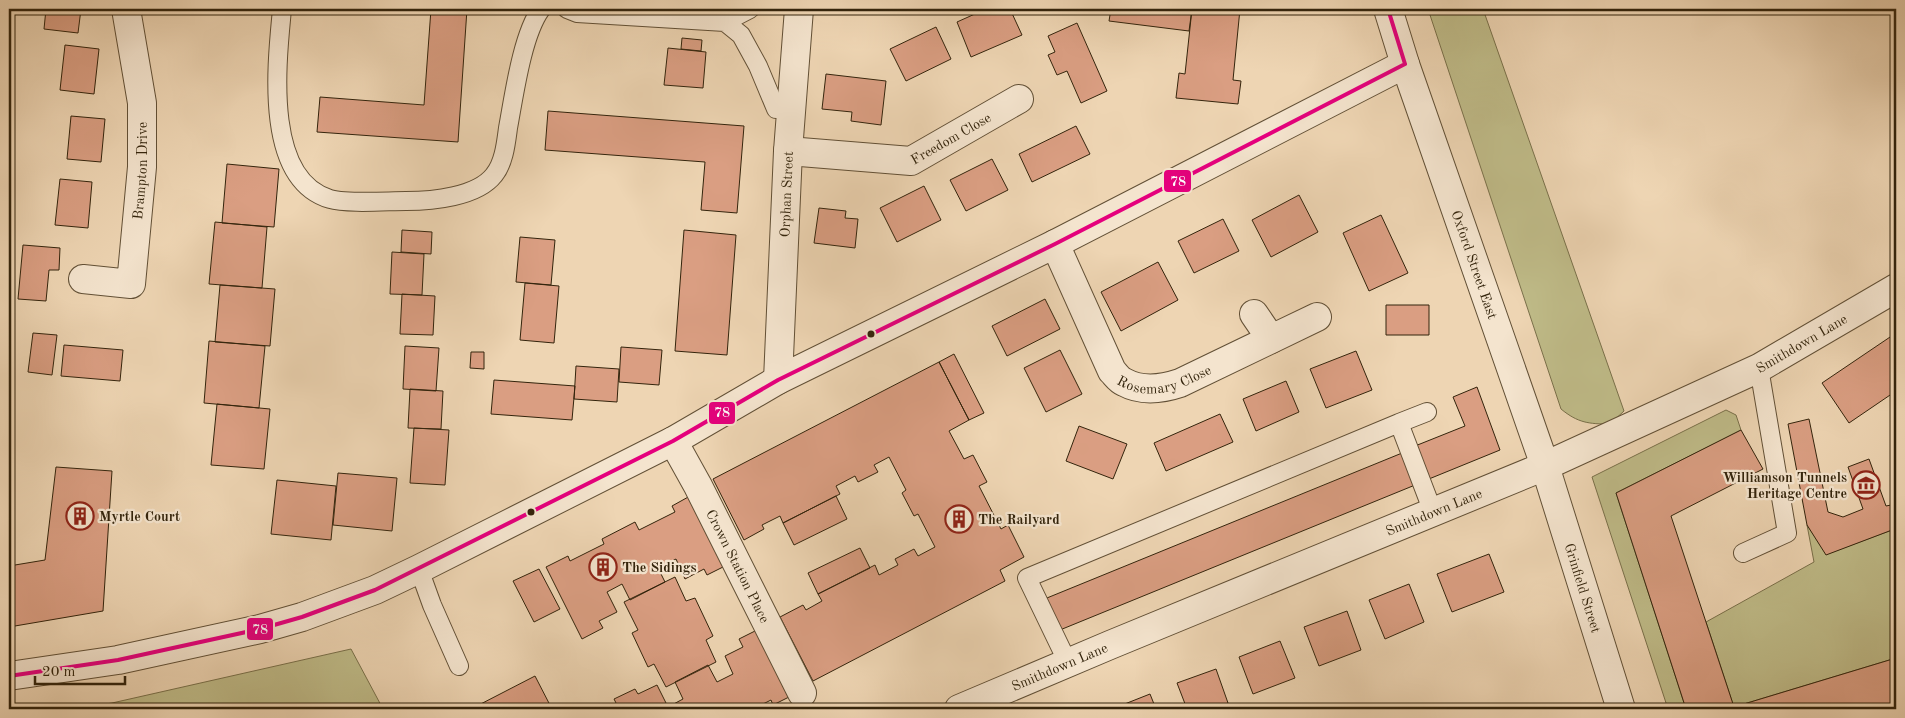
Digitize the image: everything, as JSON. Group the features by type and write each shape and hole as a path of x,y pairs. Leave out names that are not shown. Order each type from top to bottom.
{"street":[{"name":"Brampton Drive","path":"83,279 132,284 142,167 142,103 126,9"},
{"name":"Orphan Street","path":"778,380 788,150 799,9"},
{"name":"Oxford Street East","path":"1388,9 1405,64 1545,466"},
{"path":"9,676 118,660 260,629 302,618 375,590 419,570 673,441 778,380 1055,244 1405,64"},
{"name":"Freedom Close","path":"788,150 910,161 1019,99"},
{"name":"Rosemary Close","path":"1055,244 1112,371 1123,382 1138,387 1162,389 1180,383 1317,317"},
{"name":"Smithdown Lane","path":"959,709 1545,466 1758,368 1896,288"},
{"path":"1254,314 1271,339"},
{"name":"Crown Station Place","path":"673,441 698,486 802,693"},
{"name":"Grinfield Street","path":"1545,466 1621,709"}],"lane":[{"path":"282,9 278,61 279,114 286,153 297,175 315,192 331,200 416,201 461,195 484,183 494,174 504,151 518,72 533,18 540,9"},
{"path":"567,9 576,13 725,22 750,9"},
{"path":"725,22 741,35 758,66 776,109 791,109"},
{"path":"1743,553 1787,533 1758,368"},
{"path":"1068,663 1026,578 1427,412"},
{"path":"1399,423 1433,512"},
{"path":"419,570 459,666"}],"shaded area":[{"path":"1428,9 1483,9 1624,411 1610,424 1584,422 1561,409"},
{"path":"1726,410 1736,415 1741,430 1616,493 1686,709 1668,709 1592,477"},
{"path":"1807,525 1827,554 1892,530 1896,542 1896,658 1734,707 1706,622 1814,562"},
{"path":"351,649 383,709 74,709 112,703"}],"building":[{"path":"46,9 81,9 78,33 44,29"},
{"path":"431,9 467,9 458,142 317,132 320,97 424,105"},
{"path":"986,9 1010,9 1022,35 971,57 957,22"},
{"path":"1111,9 1192,9 1189,31 1109,21"},
{"path":"1192,9 1240,9 1233,80 1241,81 1238,104 1176,98 1179,73 1185,74"},
{"path":"1077,23 1107,91 1081,103 1067,71 1057,75 1048,55 1055,52 1048,36"},
{"path":"936,27 951,59 906,81 890,49"},
{"path":"682,38 702,40 701,51 681,49"},
{"path":"65,45 99,49 94,94 60,90"},
{"path":"668,48 706,52 703,88 664,85"},
{"path":"826,74 886,81 881,125 851,121 852,112 822,109"},
{"path":"548,111 744,126 737,213 701,210 705,162 545,150"},
{"path":"71,116 105,119 101,162 67,159"},
{"path":"1076,126 1090,154 1032,182 1019,154"},
{"path":"992,159 1008,190 966,211 950,180"},
{"path":"227,164 279,169 274,227 222,223"},
{"path":"60,179 92,182 88,228 55,225"},
{"path":"924,186 941,220 897,242 880,208"},
{"path":"1299,195 1318,232 1271,257 1252,220"},
{"path":"819,208 846,211 845,218 858,219 855,248 814,243"},
{"path":"1381,215 1408,273 1369,291 1343,233"},
{"path":"1223,219 1239,251 1194,273 1178,241"},
{"path":"215,222 267,227 262,288 209,284"},
{"path":"402,230 432,232 431,254 401,252"},
{"path":"684,230 736,235 727,355 675,351"},
{"path":"520,237 555,240 551,285 516,282"},
{"path":"23,245 60,248 59,270 49,270 46,301 18,299"},
{"path":"392,252 424,254 422,295 390,294"},
{"path":"1158,262 1178,300 1121,331 1101,292"},
{"path":"525,283 559,286 554,343 520,340"},
{"path":"220,285 275,289 270,346 215,342"},
{"path":"402,294 435,296 433,335 400,334"},
{"path":"1045,299 1060,329 1007,356 992,326"},
{"path":"1386,305 1429,305 1429,335 1386,335"},
{"path":"33,333 57,335 52,375 28,372"},
{"path":"1896,333 1896,391 1849,423 1822,383"},
{"path":"209,341 265,346 259,408 204,403"},
{"path":"64,345 123,350 120,381 61,376"},
{"path":"405,346 439,348 436,391 403,389"},
{"path":"621,347 662,350 659,385 619,382"},
{"path":"1060,350 1082,394 1046,412 1024,368"},
{"path":"1356,351 1372,390 1326,408 1310,369"},
{"path":"471,352 484,352 484,369 470,368"},
{"path":"954,354 984,413 969,420 939,362"},
{"name":"The Railyard","path":"939,362 969,420 949,431 964,459 973,455 987,482 979,486 1001,529 1008,525 1024,557 1000,570 1005,581 813,681 780,617 803,605 806,610 822,601 818,594 875,565 879,575 898,565 895,559 914,549 918,556 935,547 918,514 914,516 902,493 906,490 889,457 874,465 878,472 858,482 855,476 836,486 840,494 783,523 780,516 762,525 764,529 744,540 713,479"},
{"path":"576,366 619,369 617,402 574,399"},
{"path":"494,380 575,386 572,420 491,414"},
{"path":"1286,381 1299,412 1256,431 1243,399"},
{"path":"1477,387 1500,450 1424,481 1410,448 1465,426 1453,397"},
{"path":"410,389 443,391 441,429 408,428"},
{"path":"217,404 270,409 264,469 211,465"},
{"path":"1220,414 1233,442 1166,471 1154,443"},
{"name":"Williamson Tunnels Heritage Centre","path":"1809,419 1828,512 1843,517 1863,509 1848,467 1869,459 1886,506 1896,504 1896,542 1892,530 1826,555 1807,525 1788,424"},
{"path":"1079,426 1127,444 1113,479 1066,461"},
{"path":"414,428 449,430 445,485 410,483"},
{"path":"1741,430 1763,469 1671,516 1734,707 1896,658 1896,702 1874,709 1686,709 1616,493"},
{"path":"1407,451 1420,483 1055,632 1042,600"},
{"name":"Myrtle Court","path":"56,467 112,471 103,611 9,627 9,566 45,560"},
{"path":"338,473 397,478 392,531 333,525"},
{"path":"277,480 336,486 331,540 271,534"},
{"name":"The Sidings","path":"690,496 725,566 707,575 704,569 685,579 676,559 658,568 665,582 630,600 622,584 607,592 617,612 599,621 603,628 582,639 546,567 568,556 570,561 604,544 602,539 635,522 639,530 675,512 672,506"},
{"path":"836,496 847,519 794,545 783,523"},
{"path":"860,548 870,568 818,594 808,573"},
{"path":"1489,554 1504,592 1452,612 1437,574"},
{"path":"539,569 560,609 534,622 513,581"},
{"name":"The Sidings","path":"675,577 686,601 695,598 713,636 706,640 716,662 666,687 654,664 648,667 632,633 638,630 624,602"},
{"path":"1409,584 1424,622 1385,639 1369,600"},
{"path":"1347,611 1361,650 1319,666 1304,627"},
{"path":"757,630 789,697 773,705 771,700 753,709 619,709 614,699 635,689 638,694 657,685 668,707 683,699 675,682 708,665 717,682 733,674 725,656 743,647 739,639"},
{"path":"1280,641 1295,678 1253,694 1239,657"},
{"path":"1216,669 1228,703 1211,709 1187,709 1177,683"},
{"path":"535,676 552,709 471,709"},
{"path":"1150,694 1156,709 1112,709"}],"transit line":[{"name":"78","path":"1388,9 1405,64"},
{"name":"78","path":"9,676 118,660 260,629 302,617 375,590 673,441 778,380 1055,244 1405,64"}],"place":[{"name":"Williamson Tunnels Heritage Centre","path":"1866,485"},
{"name":"Myrtle Court","path":"80,516"},
{"name":"The Railyard","path":"959,519"},
{"name":"The Sidings","path":"603,567"}]}
